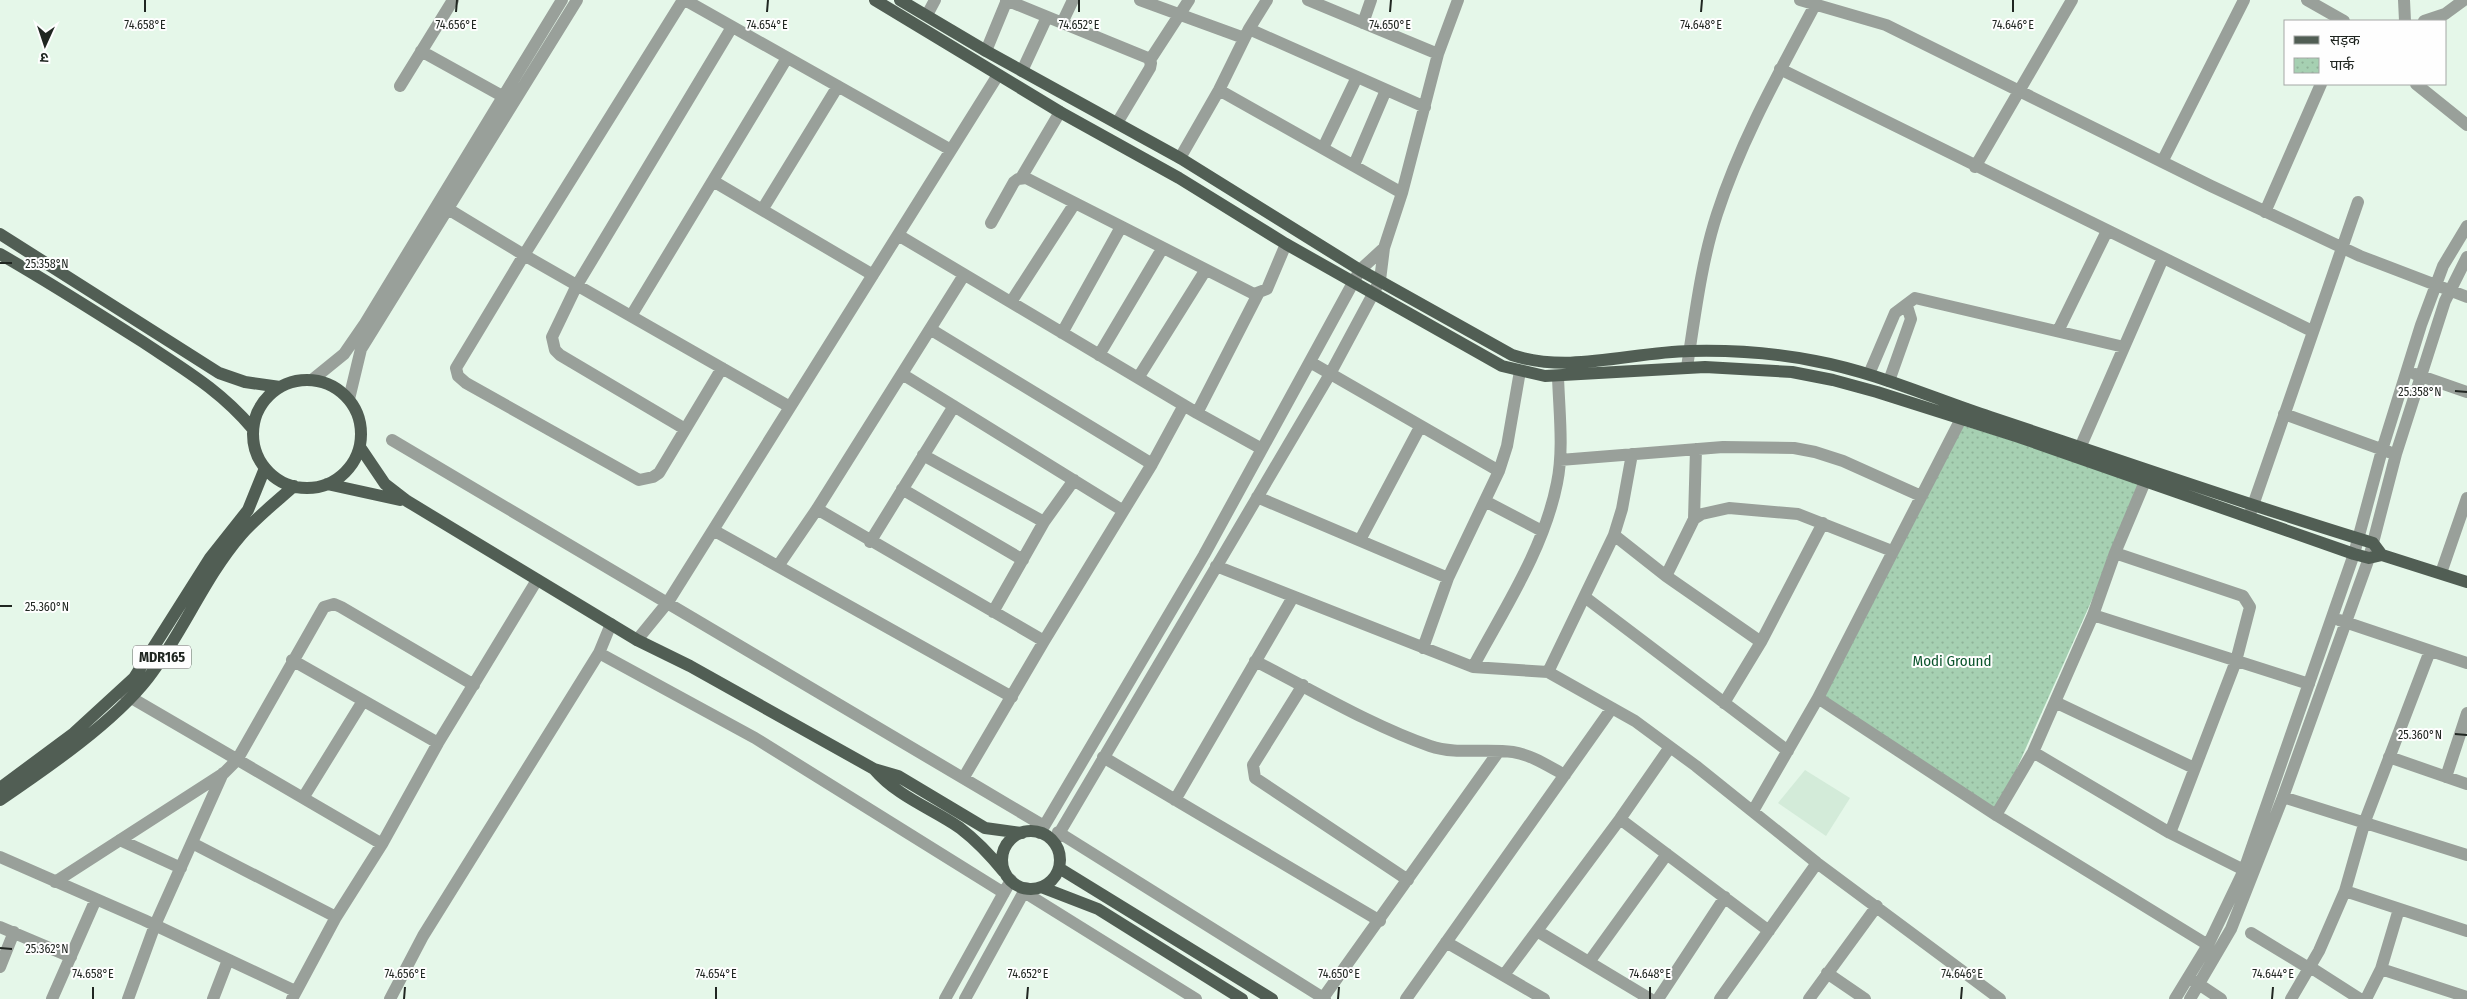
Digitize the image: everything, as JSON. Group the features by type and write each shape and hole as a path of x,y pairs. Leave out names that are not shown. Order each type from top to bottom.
{"main road":[{"path":"876,0 1060,112 1179,178 1286,244 1502,366 1520,371 1558,376 1687,367 1792,372 1964,414 2148,476 2249,517 2354,554 2369,558 2382,555 2467,582"},
{"path":"900,0 986,51 1180,158 1360,270 1497,347 1524,359 1574,362 1690,350 1792,357 1869,374 1964,414"},
{"path":"0,234 88,288 219,373 233,379 280,387"},
{"path":"0,254 81,302 212,388 233,404 253,429"},
{"path":"312,380 329,384 349,399 360,422 360,447 348,470 327,484 311,488 294,486 278,479 265,468 254,446 253,429 262,405 280,387 296,381 312,380"},
{"path":"360,447 385,484 407,502 637,640 690,666 874,769 898,776 985,828 1022,833 1042,829 1056,837 1060,854 1059,868 1052,880 1041,887 1025,890 1008,876 980,845 959,828 887,784 874,769"},
{"name":"MDR165","path":"0,800 37,775 126,694 134,678 210,558 248,510 265,468"},
{"path":"2148,476 2254,504 2373,543 2382,555"},
{"path":"327,484 407,502"},
{"name":"MDR165","path":"0,788 148,677 220,564 241,535 294,486"},
{"path":"1008,876 1003,860 1004,849 1010,841 1022,833"},
{"path":"1059,868 1272,999"},
{"path":"1041,887 1098,909 1242,999"},
{"path":"1162,949 1171,936"}],"street":[{"path":"400,86 453,0"},
{"path":"312,380 344,354 364,325 562,0"},
{"path":"349,399 361,349 577,0"},
{"path":"722,368 659,473 653,477 639,480 466,383 458,376 457,363 684,0 951,150"},
{"path":"927,15 935,0"},
{"path":"986,51 1006,0 1144,55 1150,60"},
{"path":"1062,23 1073,0"},
{"path":"1140,0 1246,34 1357,77 1425,107"},
{"path":"1117,123 1150,68 1150,60 1189,0"},
{"path":"1180,158 1219,90 1246,34 1267,0"},
{"path":"1308,0 1438,54"},
{"path":"1363,23 1371,0"},
{"path":"1458,0 1438,54 1402,193 1384,248 1380,280 1330,374 1056,837 1324,999 1380,922 1498,751"},
{"path":"1800,0 1843,5 2265,212 2341,247 2467,297"},
{"path":"1975,167 2021,91 2072,0"},
{"path":"2162,162 2244,0"},
{"path":"2306,0 2342,20"},
{"path":"2404,0 2405,20"},
{"path":"2427,20 2445,14 2463,0"},
{"path":"1687,367 1708,246 1717,213 1733,170 1780,69 1816,3"},
{"path":"1022,71 1047,17"},
{"path":"685,430 555,350 552,337 577,285 732,26"},
{"path":"421,51 504,97"},
{"path":"631,316 788,58"},
{"path":"1780,69 1975,167 2312,331"},
{"path":"637,640 668,602 998,75"},
{"path":"1323,148 1357,77"},
{"path":"2265,212 2321,85"},
{"path":"2417,85 2467,125"},
{"path":"762,210 838,86"},
{"path":"1219,90 1402,193"},
{"path":"1354,165 1386,90"},
{"path":"991,223 1014,182 1021,178 1060,112"},
{"path":"1021,178 1029,179 1076,203 1248,294 1258,294 1267,289 1286,244"},
{"path":"713,181 873,275"},
{"path":"2249,517 2358,202"},
{"path":"1011,302 1076,203"},
{"path":"448,209 524,255 790,406"},
{"path":"2190,999 2194,981 2208,945 2244,870 2271,788 2333,617 2354,554 2406,371 2435,284 2443,266 2467,226"},
{"path":"1062,333 1121,227"},
{"path":"2058,331 2107,231"},
{"path":"898,235 1197,413 1262,449"},
{"path":"1099,355 1162,248"},
{"path":"392,440 964,777 1042,829 1204,555 1360,270 1384,248"},
{"path":"2175,999 2194,981 2231,929 2283,797 2369,558 2396,454 2450,291 2467,257"},
{"path":"2078,452 2163,258"},
{"path":"1138,378 1205,271"},
{"path":"778,566 817,509 964,275"},
{"path":"1197,413 1258,294"},
{"path":"1869,374 1895,313 1907,306 1911,300 1920,298 2124,347"},
{"path":"1889,381 1911,319 1907,306"},
{"path":"930,329 1152,464"},
{"path":"1310,362 1499,471"},
{"path":"1423,648 1448,578 1499,471 1507,446 1520,371"},
{"path":"2406,371 2467,392"},
{"path":"902,374 1122,510"},
{"path":"1473,668 1530,559 1552,505 1560,460 1558,376"},
{"path":"964,777 1122,510 1152,464 1184,405"},
{"path":"870,542 954,406"},
{"path":"1753,811 1818,698 1964,414"},
{"path":"2284,414 2396,454"},
{"path":"1360,540 1420,426"},
{"path":"1560,460 1723,447 1777,447 1815,452 1843,461 1921,496"},
{"path":"1666,576 1694,519 1696,449"},
{"path":"1548,672 1586,598 1614,535 1622,509 1632,454"},
{"path":"923,455 1044,522"},
{"path":"1996,815 2033,752 2093,616 2116,553 2148,476"},
{"path":"993,612 1044,522 1074,480"},
{"path":"902,490 1023,560"},
{"path":"1256,497 1448,578"},
{"path":"2441,573 2467,500"},
{"path":"1485,501 1542,531"},
{"path":"1694,519 1708,512 1729,508 1781,511 1798,514 1823,523 1892,552"},
{"path":"817,509 870,542 1044,641"},
{"path":"1724,703 1761,642 1823,523"},
{"path":"713,530 1012,698"},
{"path":"1614,535 1666,576 1761,642"},
{"path":"2116,553 2247,599 2250,612 2236,661 2170,833"},
{"path":"1216,566 1473,668 1548,672 1635,721 1753,811 1817,863 2000,999"},
{"path":"0,857 228,960 294,995 336,918 382,844 438,743 536,580"},
{"path":"1175,800 1293,597"},
{"path":"1586,598 1788,751"},
{"path":"55,882 224,773 237,760 324,606 334,604 474,685"},
{"path":"2093,616 2309,684"},
{"path":"2333,617 2467,663"},
{"path":"390,999 423,936 599,653 612,624"},
{"path":"2291,999 2310,967 2345,891 2365,821 2430,651"},
{"path":"599,653 755,738 1004,893"},
{"path":"292,660 438,743"},
{"path":"1255,661 1388,728 1431,746 1448,750 1498,751 1532,758 1565,775"},
{"path":"1303,685 1253,765 1255,778 1408,880"},
{"path":"126,694 382,844"},
{"path":"1818,698 1996,815 2208,945"},
{"path":"303,798 363,701"},
{"path":"2055,702 2194,768"},
{"path":"1406,999 1612,708"},
{"path":"2446,777 2466,716"},
{"path":"1504,975 1620,819 1670,747"},
{"path":"2033,752 2170,833 2244,870"},
{"path":"1103,756 1380,922"},
{"path":"2389,757 2467,784"},
{"path":"128,999 155,926 224,773"},
{"path":"2283,797 2467,854"},
{"path":"1620,819 1769,931"},
{"path":"120,840 181,868"},
{"path":"192,843 336,918"},
{"path":"1589,962 1667,854"},
{"path":"1720,999 1817,863"},
{"path":"945,999 1004,893 1008,876"},
{"path":"965,999 1025,890 1196,999"},
{"path":"2345,891 2467,931"},
{"path":"1658,999 1725,897"},
{"path":"52,999 96,899"},
{"path":"1809,999 1876,906"},
{"path":"2366,999 2381,969 2399,909"},
{"path":"0,927 71,957"},
{"path":"1537,931 1650,999"},
{"path":"0,966 14,932"},
{"path":"2251,933 2360,999"},
{"path":"1446,942 1544,999"},
{"path":"214,999 228,960"},
{"path":"2381,969 2467,997"},
{"path":"1827,973 1865,999"},
{"path":"2194,981 2221,999"}],"shaded area":[{"path":"1805,770 1850,798 1826,836 1778,803"}],"green space":[{"name":"Modi Ground","path":"1958,424 2145,481 1996,815 1818,698"}]}
